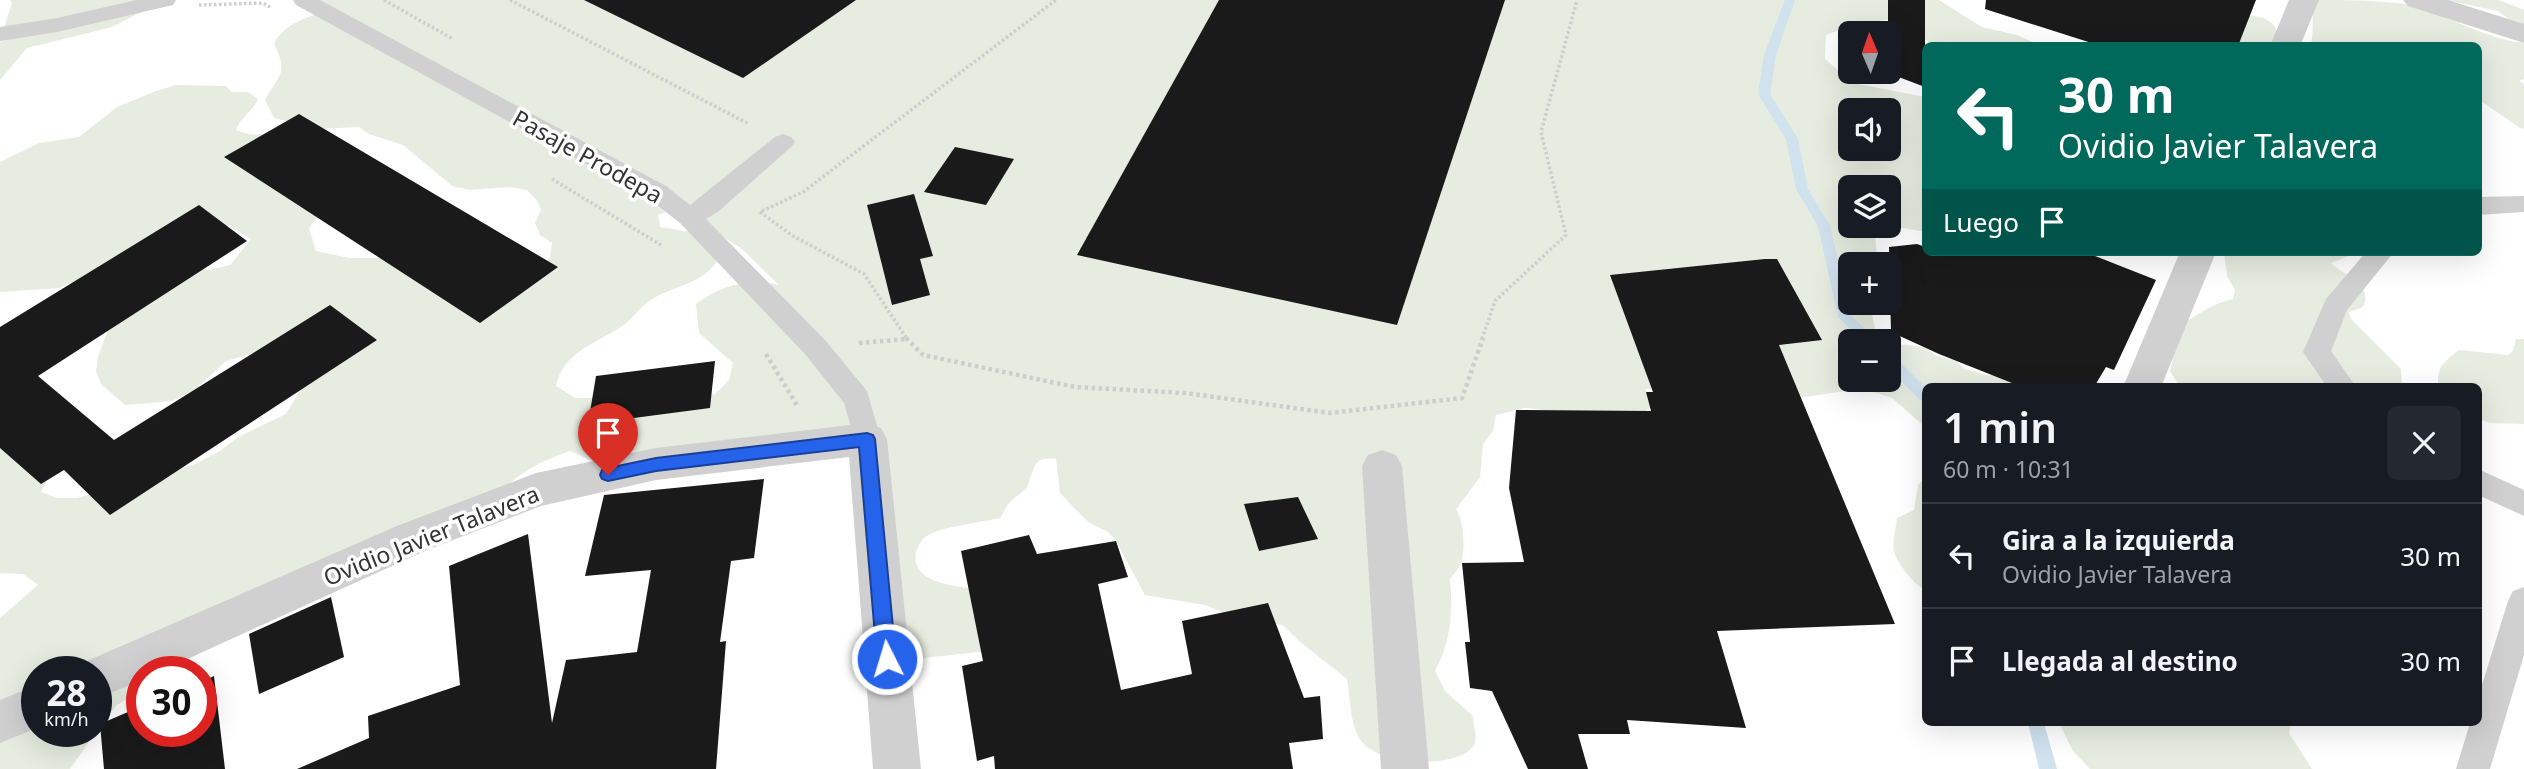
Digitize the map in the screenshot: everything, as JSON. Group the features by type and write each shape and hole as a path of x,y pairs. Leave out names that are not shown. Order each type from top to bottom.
{"street":[{"path":"2287,42 2304,0"},
{"path":"2418,0 2524,34"},
{"path":"2144,383 2196,256"},
{"path":"846,441 897,769"},
{"name":"Ovidio Javier Talavera","path":"112,672 412,538 536,490 656,464 846,441"},
{"path":"1382,466 1405,769"},
{"path":"0,722 21,713"}],"lane":[{"path":"0,34 57,25 165,0"},
{"name":"Pasaje Prodepa","path":"304,0 657,192 700,211 857,399 846,441"},
{"path":"700,211 783,142"},
{"path":"2482,206 2524,204"},
{"path":"2339,383 2317,352 2335,306 2378,256"},
{"path":"2482,483 2524,504"},
{"path":"2473,769 2524,601"}],"path":[{"path":"384,0 456,40"},
{"path":"510,0 783,142"},
{"path":"700,211 760,212 803,192 1056,0"},
{"path":"760,212 793,236 864,274 907,339 923,355 1075,387 1185,393 1330,413 1462,398 1495,301 1566,236 1541,132 1577,0"},
{"path":"191,5 263,3 273,9"},
{"path":"542,172 664,247"},
{"path":"761,349 846,441"}],"shaded area":[{"path":"10,0 165,0 112,27 27,48 0,80 0,42 41,28 4,28 12,3"},
{"path":"315,0 1939,0 1982,27 2017,35 2033,42 1929,42 1896,18 1879,21 1838,21 1838,30 1826,35 1825,59 1838,70 1838,84 1858,84 1922,96 1922,231 1901,227 1901,175 1838,175 1838,238 1875,238 1877,252 1838,252 1838,315 1872,315 1875,329 1838,329 1839,392 1779,401 1673,387 1646,389 1650,408 1634,420 1525,408 1496,415 1493,431 1483,444 1480,477 1456,509 1462,528 1463,553 1459,567 1450,579 1450,626 1445,649 1435,671 1445,691 1473,716 1475,743 1468,752 1455,758 1420,762 1401,760 1384,756 1369,748 1359,738 1354,725 1347,679 1283,625 1234,617 1205,605 1145,595 1116,541 1108,532 1088,522 1060,493 1056,459 1038,462 1027,487 1009,503 1000,518 932,533 921,541 916,553 917,565 923,574 935,581 965,588 1005,590 1003,656 977,652 915,659 898,648 895,588 901,574 876,545 873,454 601,465 570,451 530,469 497,496 195,649 187,656 126,656 126,700 112,711 112,656 21,656 21,747 85,747 70,769 0,769 0,618 38,585 23,574 0,573 0,449 20,449 49,476 41,492 57,498 77,498 195,464 220,451 238,437 286,414 306,380 271,348 226,361 196,389 172,401 125,405 101,384 96,371 98,357 117,305 176,266 210,270 230,265 251,239 228,225 207,226 59,288 0,292 0,162 39,143 79,137 117,107 156,91 176,85 226,86 232,92 248,92 258,99 236,130 265,135 327,203 309,228 316,251 349,258 387,258 541,270 550,257 552,243 540,235 535,223 541,210 537,200 527,190 511,187 470,190 452,186 403,145 369,134 359,127 316,129 274,118 265,100 278,79 281,68 274,44 290,26 330,9","holes":["676,208 741,248 779,285 757,282 736,285 716,292 696,304 699,333 733,363 729,380 715,394 695,397 575,398 556,386 565,365 581,350 621,327 654,298 700,277 720,256 709,235 660,227 658,215"]},
{"path":"2313,0 2371,1 2420,8 2479,31 2524,43 2524,79 2519,81 2524,84 2524,129 2482,102 2482,42 2311,42"},
{"path":"2445,0 2499,0 2524,10 2524,30 2498,11"},
{"path":"2244,15 2270,22 2279,42 2231,42"},
{"path":"2224,256 2349,256 2331,263 2356,281 2364,292 2363,307 2349,312 2351,319 2401,369 2402,383 2178,383 2170,371 2180,325 2212,306 2233,299 2235,290 2227,276"},
{"path":"2516,339 2524,339 2524,424 2482,420 2482,383 2438,383 2440,370 2459,350 2508,355 2513,351"},
{"path":"1901,344 1924,347 1935,355 1956,361 1965,369 1987,375 2070,375 2099,383 1922,383 1922,424 1892,398 1873,392 1901,392"},
{"path":"1922,481 1922,588 1902,567 1893,543 1897,518 1914,510 1918,485"},
{"path":"2060,726 2290,726 2289,733 2312,769 2090,769 2073,751"}],"building":[{"path":"584,0 856,0 743,78"},
{"path":"1219,0 1505,0 1397,325 1077,255"},
{"path":"1888,0 1925,0 1922,86 1901,78 1901,21 1888,21"},
{"path":"1986,0 2256,0 2240,42 2088,42 1985,9"},
{"path":"299,114 558,267 480,323 224,157"},
{"path":"955,147 1014,159 986,205 924,192"},
{"path":"914,194 933,256 920,259 930,295 892,305 867,205"},
{"path":"199,205 247,241 38,376 114,440 330,305 377,340 110,515 64,470 41,484 0,448 0,327"},
{"path":"1917,244 1922,246 1922,256 2095,256 2156,280 2114,370 2106,367 2096,383 2012,383 1901,337 1901,329 1891,329 1891,315 1901,315 1901,252 1889,252 1889,247"},
{"path":"1777,259 1822,340 1779,345 1895,624 1717,631 1746,728 1627,720 1630,734 1578,734 1588,769 1528,769 1492,691 1470,688 1465,642 1470,642 1462,563 1524,562 1509,488 1516,410 1651,411 1646,392 1653,392 1610,275"},
{"path":"715,361 710,408 588,424 596,376"},
{"path":"764,479 754,558 731,561 720,642 726,641 716,769 297,769 369,738 368,716 460,685 449,566 528,534 552,723 566,660 637,652 651,570 585,576 604,495"},
{"path":"1298,497 1318,539 1259,551 1244,504"},
{"path":"1029,535 1037,554 1116,541 1128,577 1098,584 1121,690 1192,674 1182,621 1268,603 1304,698 1320,696 1323,739 1289,743 1293,769 995,769 994,756 977,761 962,666 983,661 961,551"},
{"path":"331,597 344,657 259,694 249,634"},
{"path":"217,701 225,769 104,769 102,747 112,747 112,719 126,713 126,747 217,747"}],"waterway":[{"path":"1790,0 1770,55 1764,94 1792,139 1802,189 1824,226 1845,317 1858,329"},
{"path":"1901,372 1922,393"},
{"path":"2037,726 2048,769"}],"route":[{"path":"608,475 656,464 867,439 887,659"}]}
